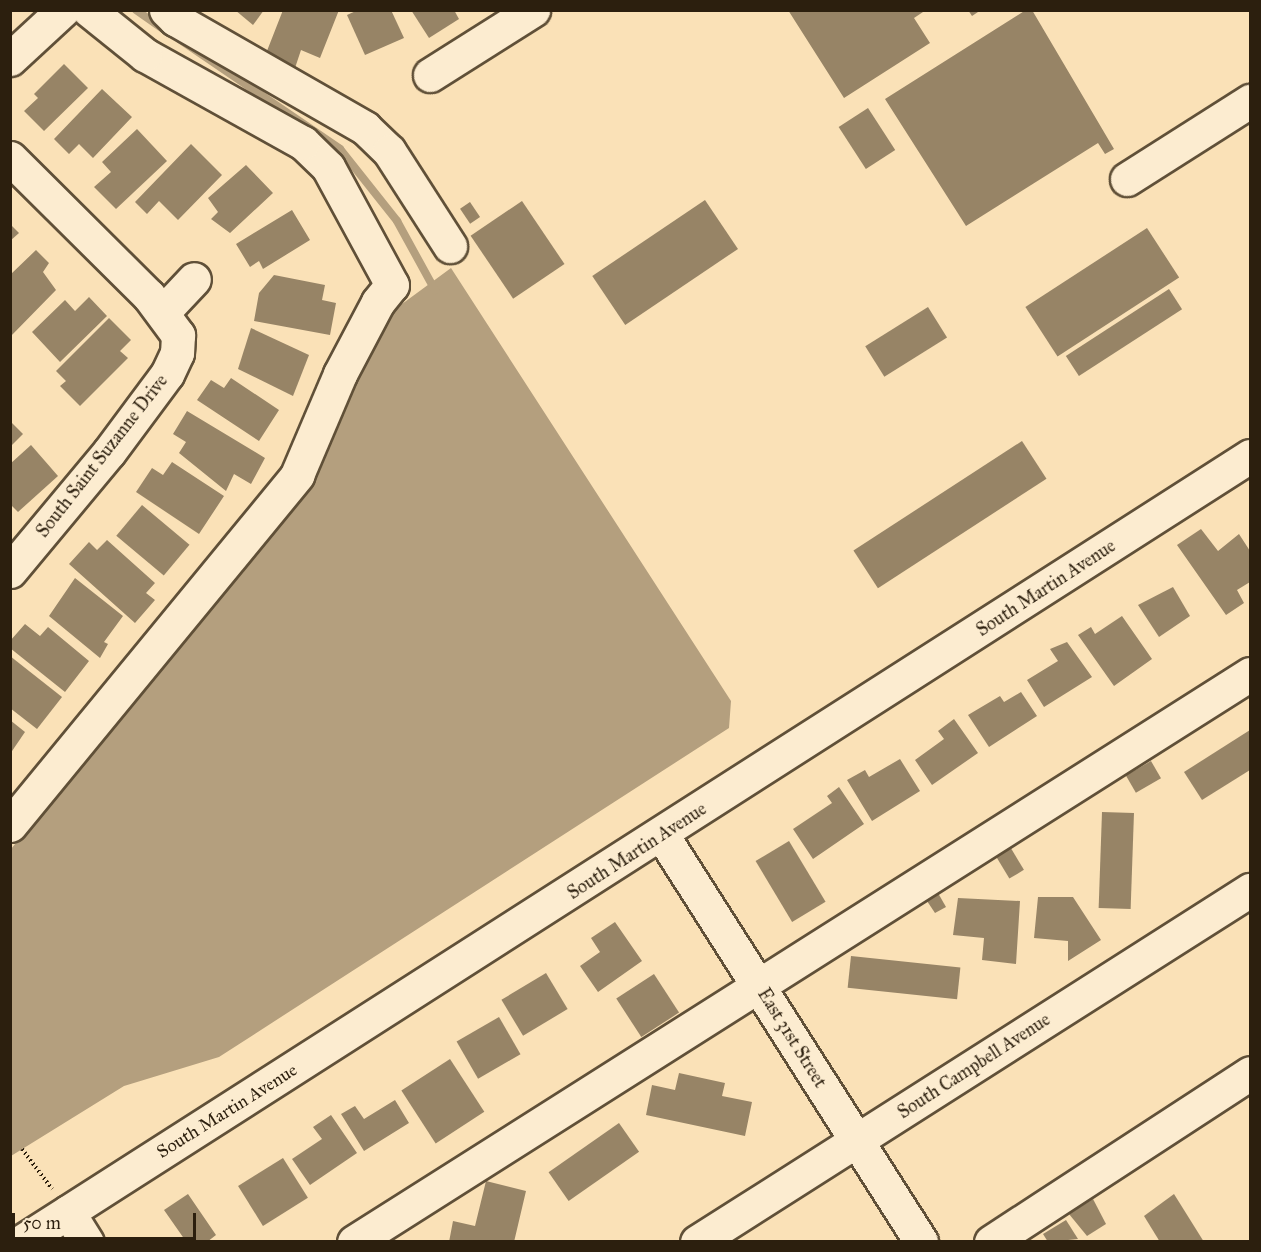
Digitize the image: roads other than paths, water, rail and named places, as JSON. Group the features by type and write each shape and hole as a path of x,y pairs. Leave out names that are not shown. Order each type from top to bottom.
{"street":[{"path":"10,59 63,10"},
{"path":"10,825 297,475 340,374 378,302 392,285 328,167 303,143 145,55 89,10"},
{"path":"166,10 175,20 365,128 389,151 450,246"},
{"path":"430,75 533,10"},
{"path":"1127,179 1251,102"},
{"path":"10,158 171,323 194,279"},
{"name":"South Saint Suzanne Drive","path":"10,571 109,452 167,374 177,353 171,323"},
{"name":"South Martin Avenue","path":"21,1242 662,835 1251,456"},
{"path":"354,1242 758,984 1251,674"},
{"name":"East 31st Street","path":"662,835 921,1242"},
{"name":"South Campbell Avenue","path":"697,1242 1251,890"},
{"path":"991,1242 1251,1073"},
{"path":"68,1212 87,1242"}],"waterway":[{"path":"136,10 166,31"},
{"path":"179,39 340,149 397,221 435,290"}]}
